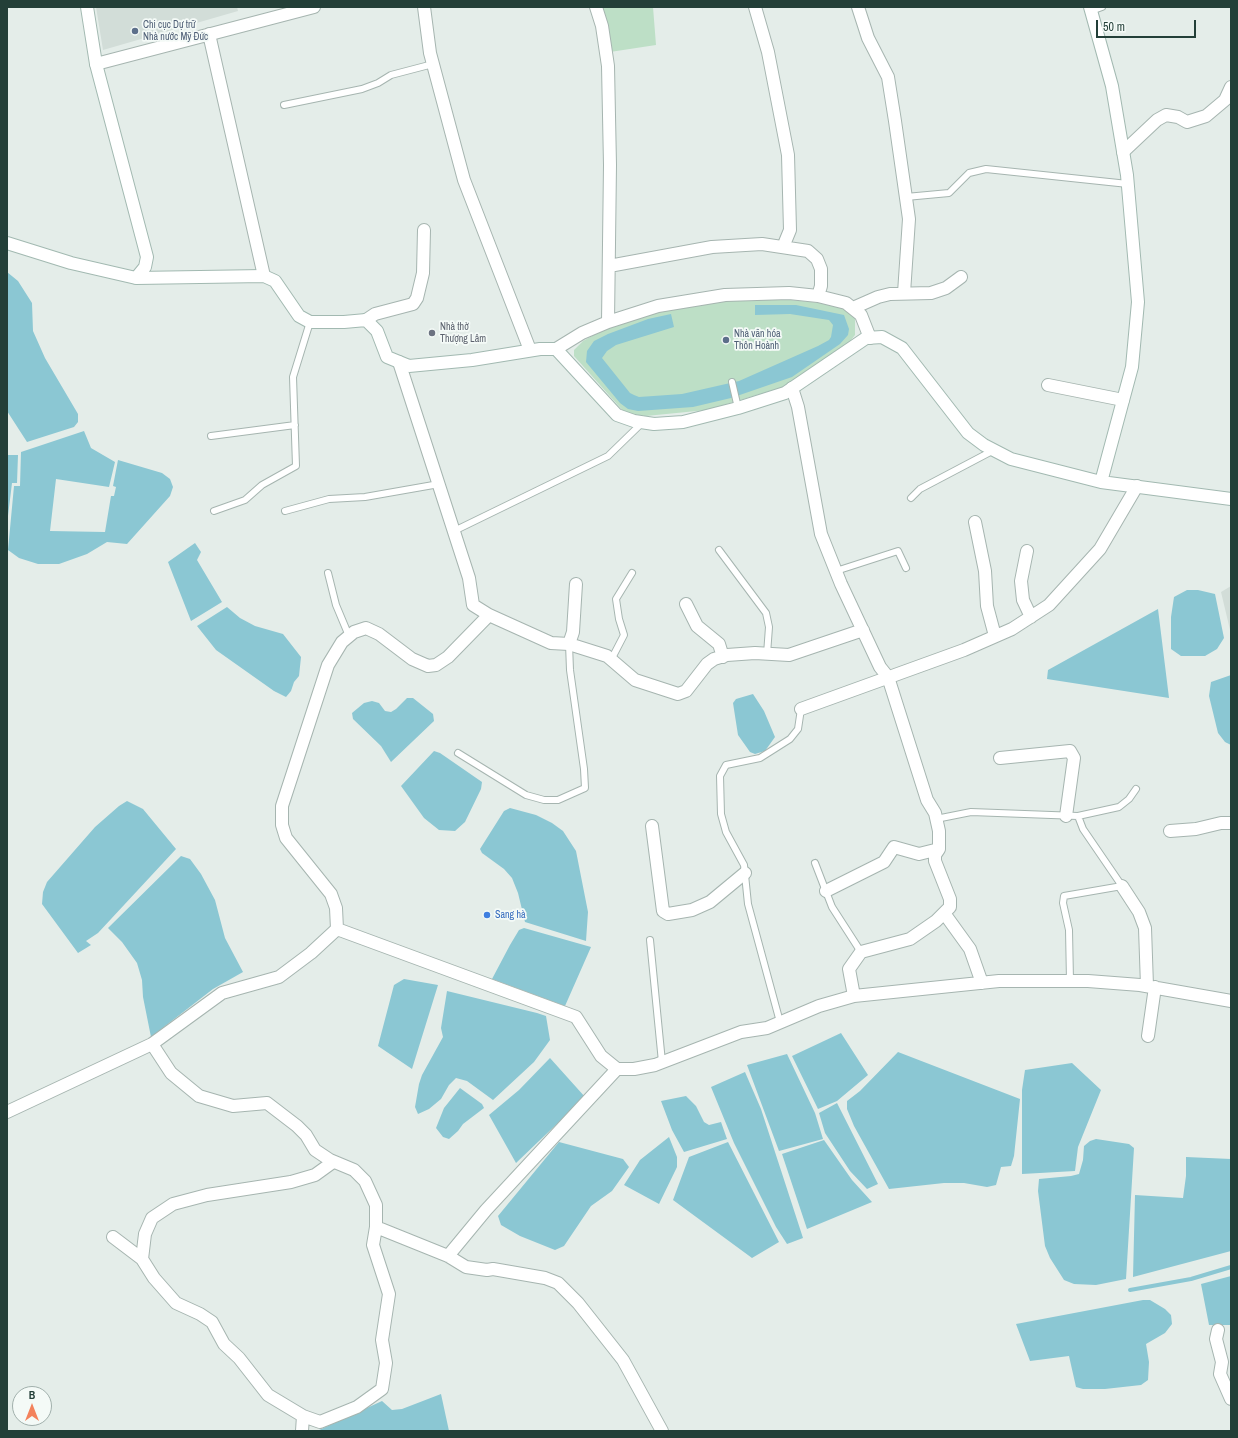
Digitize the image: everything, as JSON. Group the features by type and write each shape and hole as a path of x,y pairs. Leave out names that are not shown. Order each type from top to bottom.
{"street":[{"path":"88,7 96,64 147,256 144,267 136,278"},
{"path":"96,64 311,7"},
{"path":"424,7 433,64 464,180 530,350"},
{"path":"596,7 602,26 608,66 610,166 608,322"},
{"path":"756,7 768,52 788,155 790,230 783,247"},
{"path":"858,7 868,38 888,78 909,219 904,293"},
{"path":"1094,8 1112,86 1128,184 1138,302 1132,367 1101,482"},
{"path":"208,34 264,276"},
{"path":"1123,152 1157,120 1166,115 1178,117 1187,122 1206,116 1225,100 1231,87"},
{"path":"7,243 70,263 136,278 264,276 275,281 299,316 310,322 344,322 366,320 375,314 413,304 417,298 423,273 424,230"},
{"path":"609,266 712,247 762,244 783,247 808,251 817,259 821,269 821,286 818,296"},
{"path":"853,308 878,296 904,293 931,293 946,288 961,277"},
{"path":"366,320 377,331 387,357 409,366 472,360 530,350 556,349 582,333 608,322 658,306 725,295 789,292 818,296 846,303 861,315 870,338"},
{"path":"556,349 616,415 654,424 683,422 737,404 785,393 866,338 882,337 902,348 968,433 1011,459 1101,482 1231,500"},
{"path":"398,362 469,578 473,605 489,615 552,643 569,644 607,656 635,680 678,694 686,691 707,664 714,659 755,653 789,655 863,630"},
{"path":"1048,385 1123,400"},
{"path":"792,388 798,407 821,534 863,630 880,666 888,677 927,800 940,831 940,849 935,855 935,862 950,899 950,906 944,913 936,921 910,939 861,952 849,969 854,996"},
{"path":"802,709 964,650 1012,629 1049,605 1100,549 1136,486"},
{"path":"975,522 985,571 987,606 995,636"},
{"path":"1027,551 1020,581 1023,600 1031,617"},
{"path":"569,644 573,632 576,584"},
{"path":"686,604 697,626 719,644 722,657"},
{"path":"337,929 336,908 331,894 286,838 282,824 282,806 328,664 342,642 349,636 366,628 379,634 412,659 428,666 436,665 448,657 489,615"},
{"path":"1000,758 1070,750 1074,758 1072,816"},
{"path":"1170,831 1196,829 1221,823 1231,823"},
{"path":"652,826 663,911 668,914 692,910 710,902 745,873"},
{"path":"826,891 884,862 894,847 919,854 940,849"},
{"path":"1122,886 1139,912 1145,928 1151,987 1148,1036"},
{"path":"944,913 970,948 982,983"},
{"path":"7,1112 152,1044 222,992 279,977 311,953 337,929"},
{"path":"337,929 576,1017 601,1056 616,1069 634,1069 662,1062 741,1032 767,1028 819,1006 854,996 999,981 1070,981 1151,987 1231,1001"},
{"path":"113,1237 142,1259 154,1278 176,1303 200,1314 212,1322 224,1344 239,1358 268,1395 303,1416 320,1422 357,1407 382,1389 386,1363 382,1340 389,1294 373,1245 373,1237 376,1227 376,1205 365,1181 354,1170 333,1162 314,1150 306,1135 297,1126 267,1103 233,1106 199,1096 171,1073 152,1044"},
{"path":"448,1256 486,1210 616,1069"},
{"path":"142,1259 145,1234 152,1218 173,1204 207,1194 291,1182 314,1175 333,1162"},
{"path":"376,1227 448,1256 466,1267 487,1270 494,1269 545,1278 558,1283 578,1304 623,1360 662,1431"},
{"path":"1218,1330 1216,1339 1222,1362 1220,1374 1231,1399"},
{"path":"302,1431 303,1416"}],"lane":[{"path":"284,105 362,89 378,84 391,75 433,64"},
{"path":"906,197 950,193 969,173 986,169 1128,184"},
{"path":"214,511 245,500 262,486 296,466 293,377 310,322"},
{"path":"732,382 737,404"},
{"path":"454,531 608,456 643,422"},
{"path":"211,436 295,425"},
{"path":"911,498 920,490 994,450"},
{"path":"285,511 329,499 366,497 439,484"},
{"path":"719,550 766,614 769,627 767,654"},
{"path":"836,571 898,551 906,568"},
{"path":"328,573 336,605 349,636"},
{"path":"611,660 624,635 619,619 616,599 632,574"},
{"path":"458,753 526,795 544,800 558,800 585,788 584,769 570,670 569,644"},
{"path":"780,1022 748,904 744,865 726,832 721,814 720,776 726,765 760,758 790,739 798,729 802,709"},
{"path":"936,819 971,812 1072,816 1120,807 1129,799 1136,789"},
{"path":"1070,981 1069,930 1063,903 1064,896 1122,886 1083,829 1072,816"},
{"path":"815,863 832,907 861,952"},
{"path":"650,940 662,1062"}],"shaded area":[{"name":"Chi cục Dự trữ Nhà nước Mỹ Đức","path":"96,7 237,7 238,11 103,50"},
{"path":"1231,586 1231,634 1221,592"}],"green space":[{"path":"600,7 653,7 656,45 610,52"},
{"path":"728,299 791,300 831,304 844,309 855,318 855,335 847,345 783,387 707,410 646,416 625,413 574,356 574,350 583,341 612,325 672,308"}],"water":[{"path":"7,272 18,281 32,303 33,331 45,358 78,414 78,422 74,427 27,442 7,411"},
{"path":"755,305 796,305 844,315 849,329 848,335 840,344 792,377 731,398 693,407 638,411 628,409 620,403 586,362 587,351 594,341 608,334 648,319 671,314 674,327 616,345 607,351 602,358 630,393 634,395 639,397 682,394 739,381 818,346 829,340 831,337 833,325 829,320 790,314 755,315"},
{"path":"84,431 91,448 115,462 109,487 56,479 50,531 105,532 111,496 114,496 116,487 113,486 118,460 162,473 170,479 173,487 170,496 127,544 107,542 87,554 59,564 38,564 19,558 8,550 14,486 20,486 21,452"},
{"path":"7,455 18,455 17,483 12,483 7,524"},
{"path":"195,543 201,552 197,560 222,602 191,621 168,562"},
{"path":"1187,590 1198,590 1215,594 1224,638 1217,649 1205,656 1181,656 1171,649 1171,617 1174,597"},
{"path":"227,607 240,618 255,626 283,634 301,657 299,676 286,697 274,691 216,650 197,626"},
{"path":"1158,609 1169,698 1047,679 1048,670"},
{"path":"1231,675 1231,745 1225,742 1218,733 1209,696 1211,682"},
{"path":"753,694 764,711 775,737 765,751 755,754 750,752 738,735 733,703 736,699"},
{"path":"407,698 413,698 433,714 434,721 391,762 381,746 353,719 352,713 364,703 372,701 379,703 385,711 391,712"},
{"path":"434,751 440,753 482,782 481,789 465,822 455,831 439,830 424,818 401,786"},
{"path":"127,801 143,809 176,849 98,933 86,941 91,945 78,953 42,904 43,892 47,882 95,827"},
{"path":"510,808 536,815 552,823 563,831 576,851 588,912 586,941 525,922 518,893 512,878 504,869 482,853 480,849 504,811"},
{"path":"181,856 190,859 201,874 215,900 225,938 243,972 213,989 151,1037 143,997 142,980 137,963 122,942 108,928"},
{"path":"524,928 591,947 565,1006 492,979 519,930"},
{"path":"404,979 438,985 412,1069 378,1046 394,985"},
{"path":"447,991 546,1016 550,1040 534,1062 493,1100 467,1081 456,1078 449,1085 441,1099 429,1109 418,1114 415,1107 419,1084 422,1075 443,1037 441,1028"},
{"path":"841,1033 868,1075 837,1101 818,1109 792,1056"},
{"path":"898,1052 1020,1099 1014,1156 1011,1166 1001,1167 996,1185 987,1187 964,1183 944,1183 889,1189 854,1126 847,1109 847,1101 860,1091"},
{"path":"787,1054 815,1113 823,1139 779,1151 747,1065"},
{"path":"550,1058 585,1097 516,1163 489,1115 519,1090"},
{"path":"1072,1063 1101,1090 1078,1147 1075,1171 1022,1174 1022,1090 1025,1070"},
{"path":"745,1072 761,1109 803,1238 787,1244 776,1227 734,1143 711,1087"},
{"path":"460,1088 482,1104 484,1108 463,1124 449,1139 443,1137 436,1128 444,1108"},
{"path":"686,1096 696,1106 704,1122 709,1125 721,1122 727,1139 684,1152 672,1130 661,1101"},
{"path":"837,1103 878,1184 867,1189 850,1171 825,1133 819,1113"},
{"path":"669,1137 677,1157 677,1167 659,1204 624,1185 640,1160"},
{"path":"1096,1139 1129,1144 1134,1148 1126,1279 1096,1285 1074,1284 1064,1280 1050,1258 1045,1246 1038,1191 1039,1179 1079,1174 1083,1160 1084,1146 1090,1141"},
{"path":"824,1140 852,1180 872,1202 807,1229 782,1154"},
{"path":"559,1142 623,1159 629,1167 612,1191 591,1206 564,1246 555,1250 520,1236 501,1225 498,1216"},
{"path":"728,1142 779,1242 752,1258 673,1200 689,1157"},
{"path":"1186,1157 1231,1159 1231,1251 1133,1277 1135,1195 1183,1198 1186,1176"},
{"path":"1231,1276 1231,1325 1209,1325 1201,1284"},
{"path":"1143,1300 1150,1300 1165,1309 1171,1315 1172,1324 1165,1333 1146,1344 1149,1362 1148,1380 1141,1385 1105,1389 1083,1389 1076,1387 1069,1356 1030,1361 1016,1324"},
{"path":"441,1394 449,1431 317,1431 382,1401 392,1410 402,1409"}],"waterway":[{"path":"1130,1290 1191,1279 1231,1267"}],"place":[{"name":"Chi cục Dự trữ Nhà nước Mỹ Đức","path":"135,31"},
{"name":"Nhà thờ Thượng Lâm","path":"432,333"},
{"name":"Nhà văn hóa Thôn Hoành","path":"726,340"},
{"name":"Sang hà","path":"487,915"}]}
